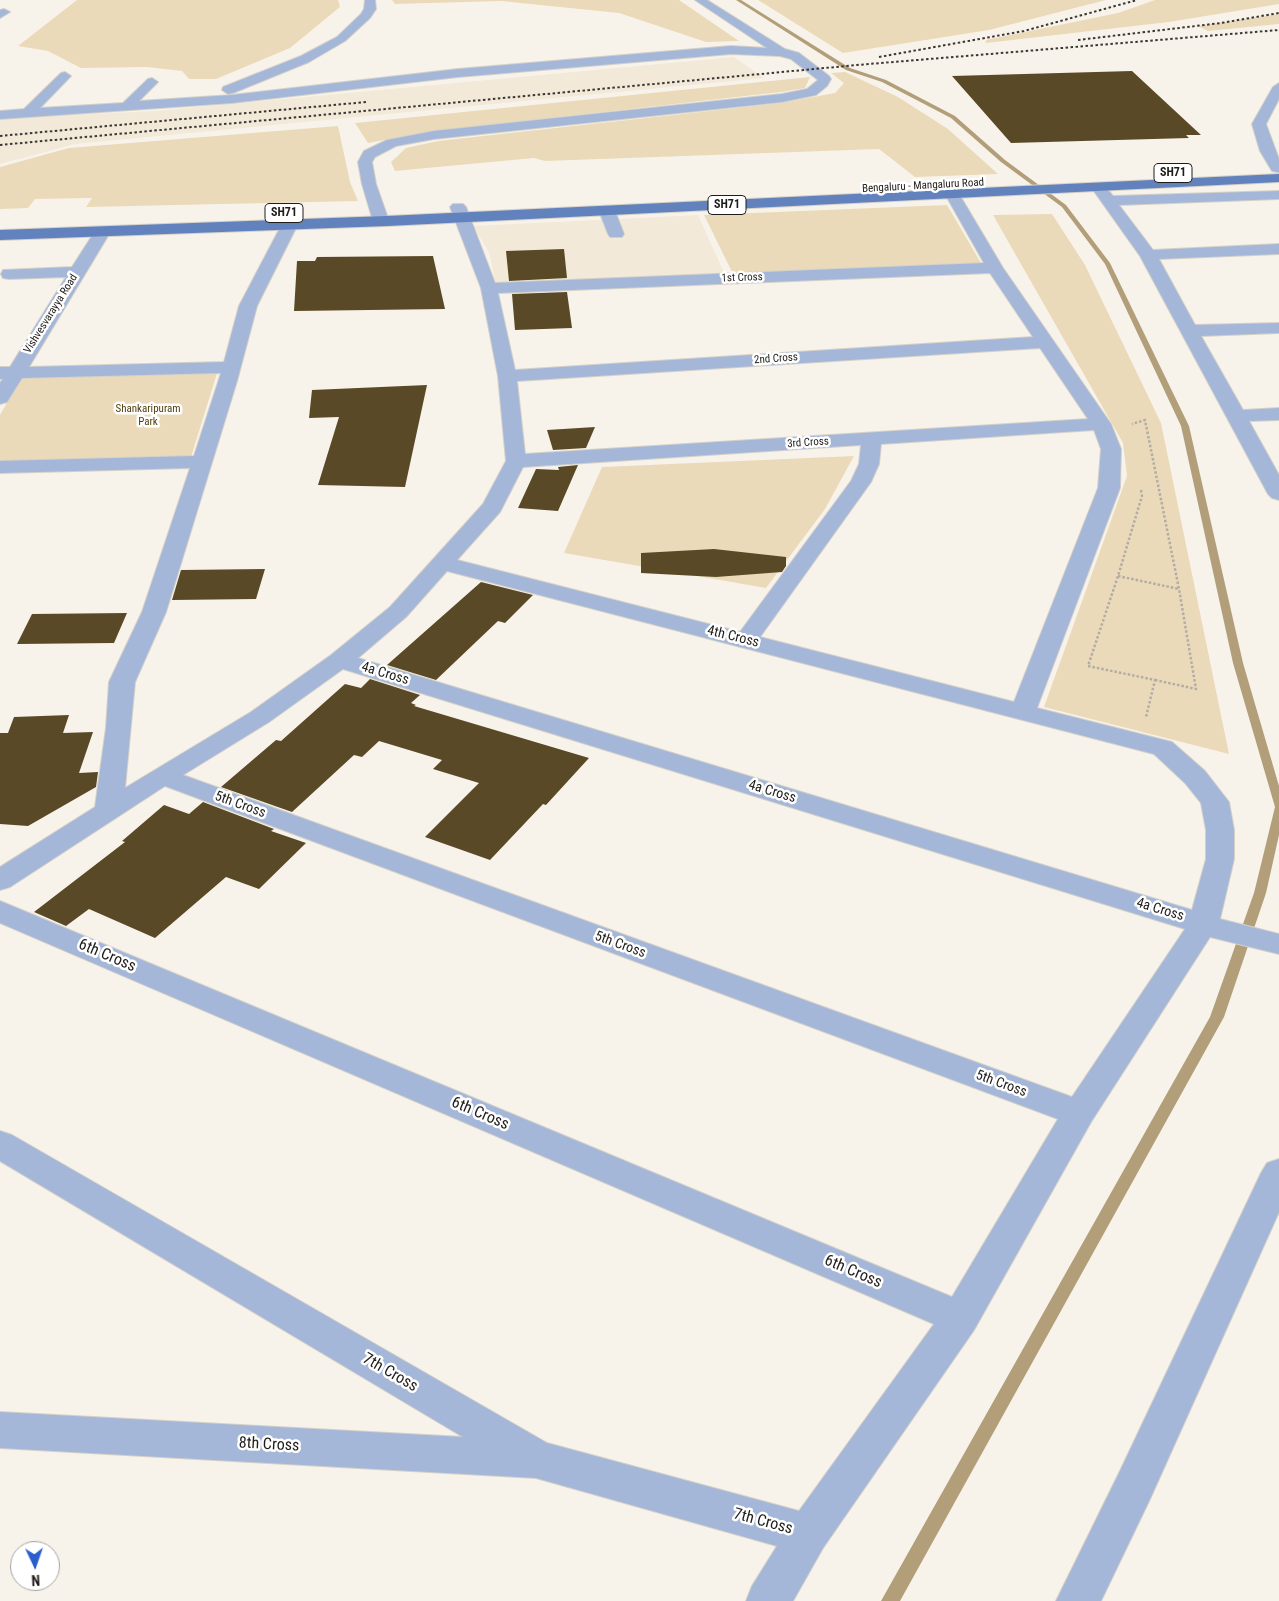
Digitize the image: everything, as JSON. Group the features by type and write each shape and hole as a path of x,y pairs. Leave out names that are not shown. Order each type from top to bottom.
{"main road":[{"name":"SH71","path":"986,187 1278,172"},
{"name":"Bengaluru - Mangaluru Road","path":"460,212 606,210 952,194 986,187"},
{"name":"Bengaluru - Mangaluru Road","path":"460,212 568,203 986,187"},
{"name":"SH71","path":"0,235 106,224 460,212"},
{"name":"SH71","path":"0,222 290,224 380,216"}],"street":[{"path":"200,101 305,59 337,42 366,16 370,9 370,0"},
{"path":"700,0 781,52"},
{"path":"0,115 200,101 458,73 730,50 781,52 794,56 826,79 822,86 811,92 782,98 434,135 384,146 369,154 365,162 369,184 380,216"},
{"path":"28,113 66,76"},
{"path":"126,106 152,82"},
{"path":"1278,90 1259,124 1267,151 1278,172"},
{"path":"1259,124 1279,125"},
{"path":"1095,182 1148,255 1279,494"},
{"path":"952,194 995,268 1101,424 1111,449 1109,488 1023,711"},
{"path":"1109,202 1279,194"},
{"path":"606,210 616,234"},
{"path":"0,880 162,776 260,717 340,660 398,612 492,507 516,461 507,376 489,288 460,212"},
{"name":"Vishvesvarayya Road","path":"0,398 7,373 77,272 106,224"},
{"path":"108,811 119,728 122,682 154,612 248,306 290,224"},
{"path":"1148,255 1279,249"},
{"name":"1st Cross","path":"489,288 995,268"},
{"path":"9,274 77,272"},
{"path":"1190,331 1279,328"},
{"name":"2nd Cross","path":"507,376 1045,342"},
{"path":"7,373 230,367"},
{"path":"1237,416 1279,414"},
{"name":"3rd Cross","path":"516,461 1101,424"},
{"path":"746,640 861,482 869,464 872,439"},
{"path":"0,467 201,462"},
{"name":"4th Cross","path":"443,562 1163,748 1195,777 1215,802 1220,830 1220,859 1212,926 1079,1113 960,1318 808,1534 768,1601"},
{"name":"4a Cross","path":"340,660 1212,926 1279,944"},
{"name":"5th Cross","path":"162,776 1079,1113"},
{"name":"6th Cross","path":"0,911 960,1318"},
{"name":"7th Cross","path":"0,1144 538,1460 808,1534"},
{"path":"1078,1601 1135,1486 1279,1173"},
{"name":"8th Cross","path":"0,1430 538,1460"}],"path":[{"path":"1133,432 1132,423 1145,420 1179,589 1196,689 1088,666 1142,496 1140,487"},
{"path":"1118,576 1179,589"},
{"path":"1145,723 1155,680"}],"shaded area":[{"path":"734,57 764,78 75,144 0,164 0,118 156,111"},
{"path":"698,215 726,277 496,285 489,252 473,226"}],"green space":[{"path":"77,0 338,0 340,7 290,48 216,79 189,79 182,71 147,67 81,68 48,51 18,46"},
{"path":"392,0 679,0 739,41 706,42 619,13 501,1 395,4"},
{"path":"758,0 1106,0 989,30 843,53"},
{"path":"1155,0 1279,0 1279,4 1169,22 986,43 986,40 1118,13"},
{"path":"1279,14 1279,24 1208,31 1198,26"},
{"path":"845,72 898,97 948,129 998,174 915,177 879,149 545,161 534,158 395,171 391,162 406,148 438,141 781,103 835,93 844,83 831,73"},
{"path":"810,77 805,88 781,92 426,132 368,143 355,123"},
{"path":"338,126 350,182 358,201 86,207 92,198 35,199 28,208 0,209 0,167 69,148"},
{"path":"947,205 981,263 733,274 704,215"},
{"path":"1052,214 1085,265 1161,423 1229,754 1044,707 1127,476 1123,443 993,215"},
{"name":"Shankaripuram Park","path":"218,370 191,457 0,462 0,415 22,376"},
{"path":"854,456 825,509 766,588 564,553 602,467"}],"building":[{"path":"1132,71 1201,135 1186,135 1189,138 1011,143 952,76"},
{"path":"564,249 567,278 509,281 506,251"},
{"path":"433,256 445,309 294,311 297,261 315,261 317,257"},
{"path":"567,292 572,328 515,330 512,294"},
{"path":"427,385 405,487 318,485 339,417 309,418 312,390"},
{"path":"595,427 586,448 553,450 547,430"},
{"path":"578,465 558,511 518,508 536,469 559,470 558,467"},
{"path":"714,549 786,557 786,566 782,572 716,577 641,573 641,553"},
{"path":"265,569 256,599 172,600 181,570"},
{"path":"481,582 533,595 505,623 498,621 436,680 387,665"},
{"path":"127,613 114,643 17,644 32,614"},
{"path":"370,679 420,695 411,703 416,705 414,706 589,758 546,805 543,804 490,860 425,837 479,783 433,769 442,760 379,741 362,757 354,755 292,812 221,787 276,740 281,741 345,684 361,688"},
{"path":"69,715 63,733 93,732 79,773 98,772 96,787 28,826 0,824 0,733 8,733 14,717"},
{"path":"203,802 274,829 271,831 306,843 259,889 226,877 155,938 89,909 66,926 34,912 125,842 122,841 164,805 189,814"}],"waterway":[{"path":"738,0 848,69 884,81 953,117 1003,161 1064,206 1108,264 1185,426 1238,663 1279,805"},
{"path":"890,1601 1217,1017 1260,893 1279,809"}],"railway":[{"path":"879,57 1024,31 1137,0"},
{"path":"1078,40 1221,23 1279,13"},
{"path":"0,145 857,65 1279,30"},
{"path":"0,136 366,102"}]}
